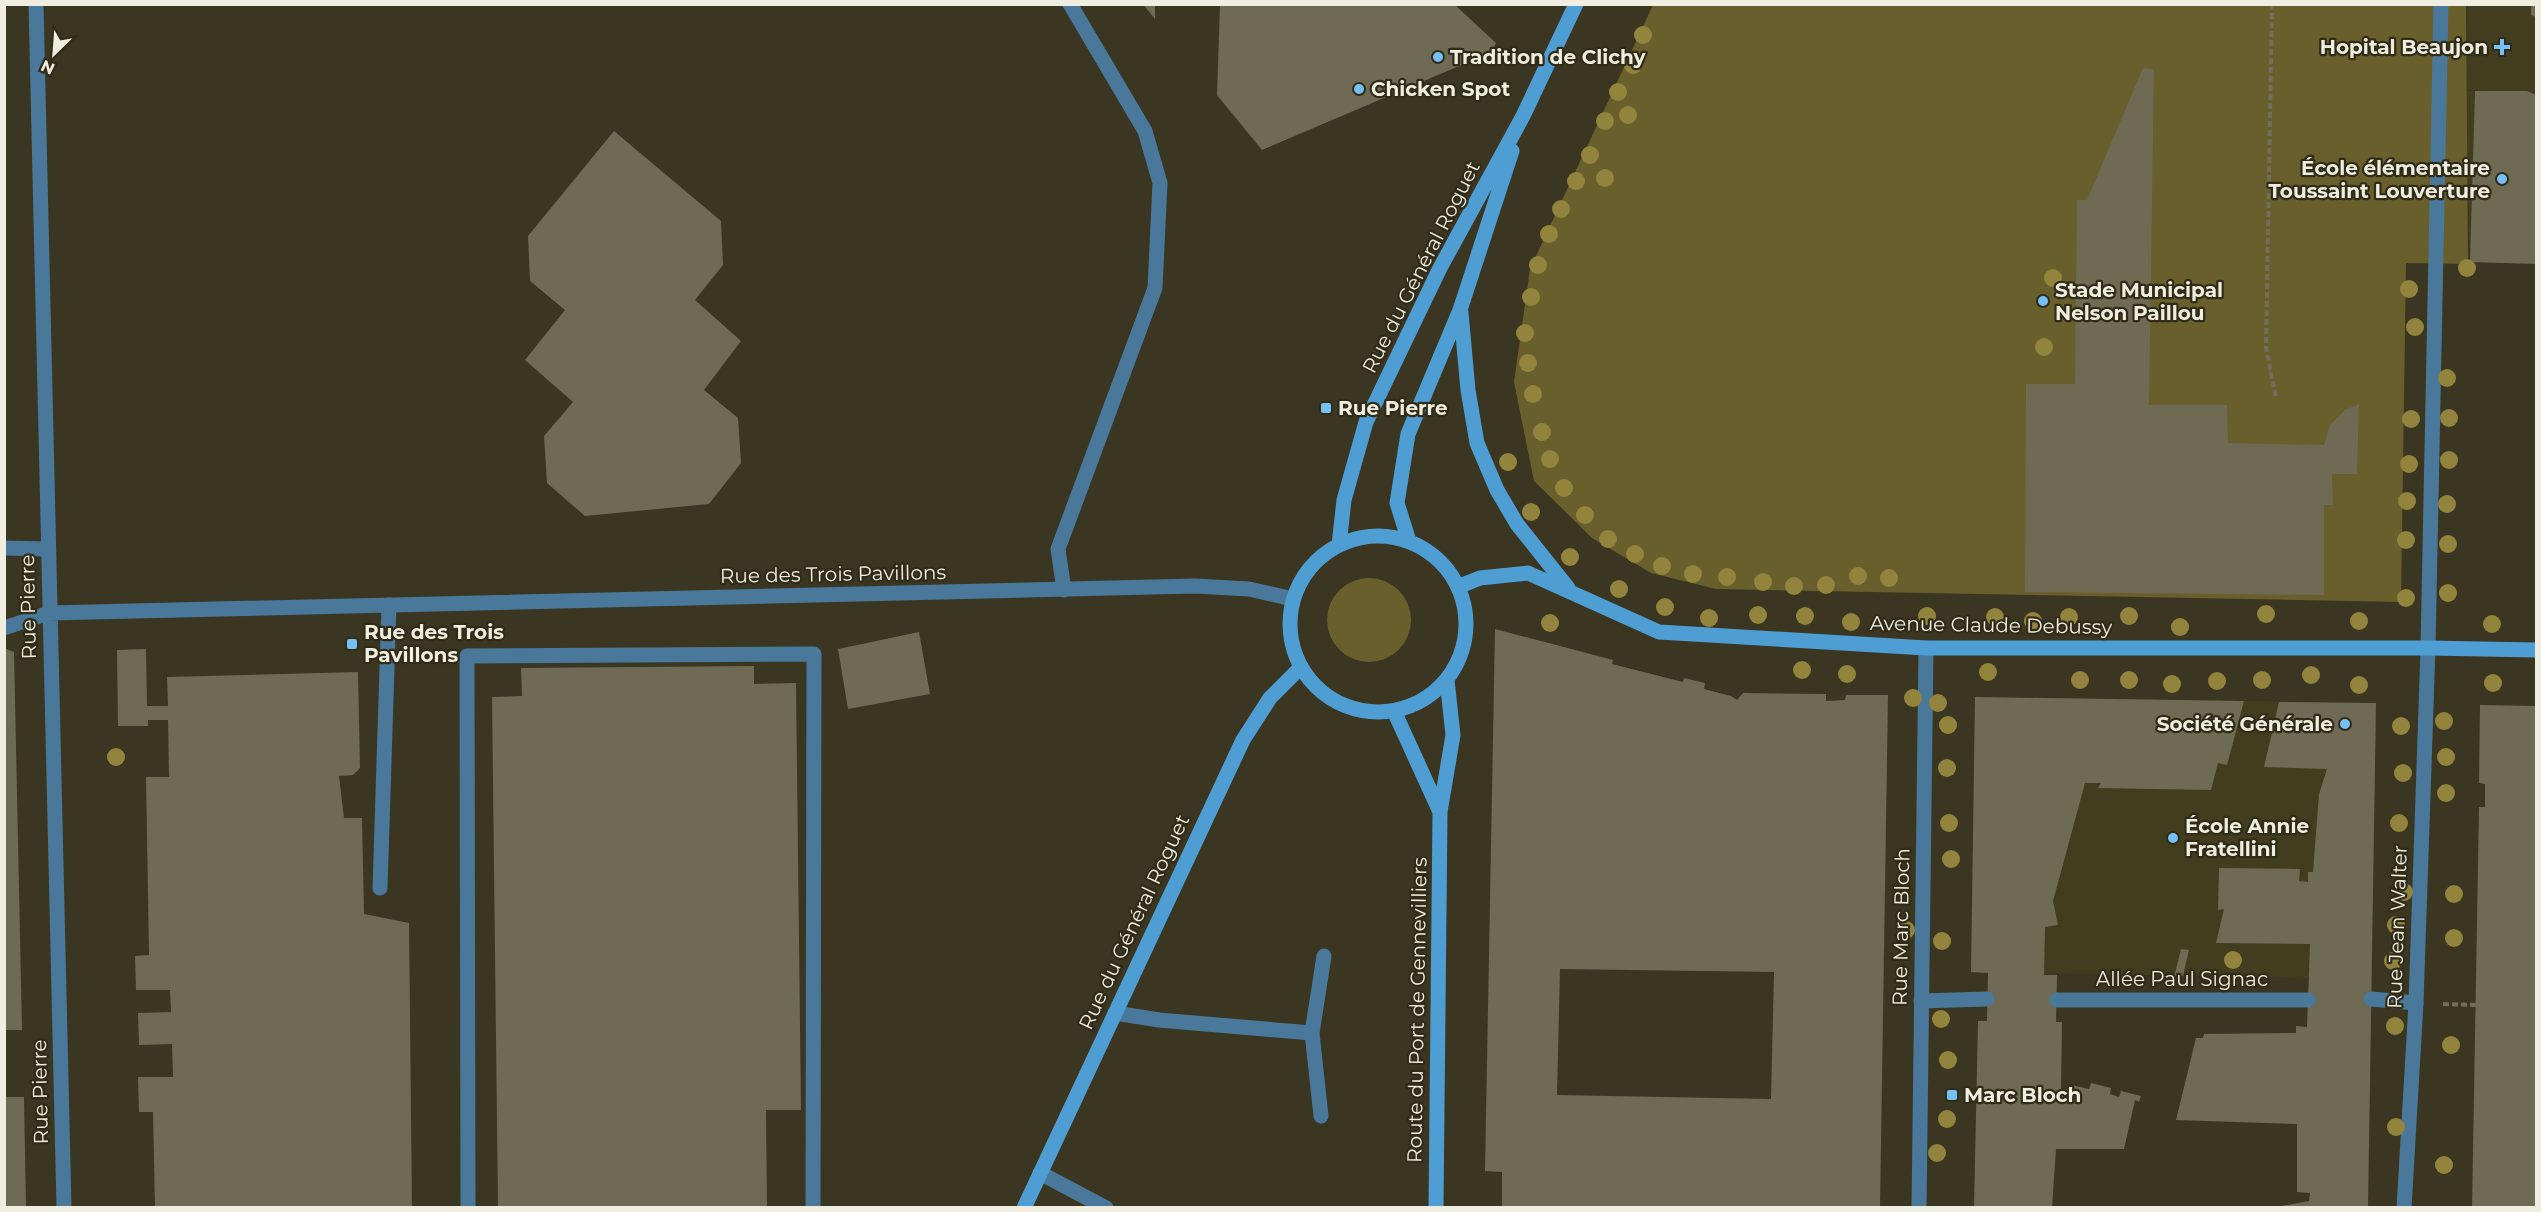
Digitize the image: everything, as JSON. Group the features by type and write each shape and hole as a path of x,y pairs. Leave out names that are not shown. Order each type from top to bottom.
{"main road":[{"name":"Rue du Général Roguet","path":"1339,545 1344,500 1366,422 1440,268 1523,116 1576,4"},
{"name":"Rue du Général Roguet","path":"1409,541 1397,503 1408,434 1460,310 1523,116"},
{"path":"1460,310 1468,390 1477,443 1497,490 1517,524 1570,590"},
{"path":"1372,536 1409,541 1448,570 1460,586 1467,630 1462,652 1447,680 1423,700 1394,711 1370,712 1340,704 1321,692 1301,667 1290,634 1293,598 1304,575 1322,555 1339,545 1372,536"},
{"name":"Avenue Claude Debussy","path":"1460,586 1480,578 1528,573 1659,632 1926,648 2536,650"},
{"name":"Rue du Général Roguet","path":"1024,1208 1243,740 1270,698 1301,667"},
{"name":"Route du Port de Gennevilliers","path":"1436,1208 1440,812 1453,735 1447,680"},
{"name":"Route du Port de Gennevilliers","path":"1394,711 1440,812"}],"street":[{"name":"Rue Pierre","path":"36,4 64,1208"},
{"path":"1064,590 1058,549 1155,288 1160,183 1145,131 1070,4"},
{"name":"Rue Jean Walter","path":"2404,1208 2416,1003 2428,648 2441,4"},
{"path":"4,548 48,549"},
{"name":"Rue des Trois Pavillons","path":"4,628 49,613 1195,586 1248,589 1293,598"},
{"path":"380,888 389,605"},
{"name":"Rue Marc Bloch","path":"1919,1208 1926,648"},
{"path":"468,1208 467,656 814,654 813,1208"},
{"path":"1321,1116 1312,1033 1324,956"},
{"path":"1921,1001 1987,999"},
{"path":"2371,999 2416,1003"},
{"name":"Allée Paul Signac","path":"2057,1000 2308,1000"},
{"path":"1115,1013 1159,1020 1312,1033"},
{"path":"1040,1173 1106,1208"}],"path":[{"path":"2272,4 2266,348 2276,398"}],"shaded area":[{"path":"1653,5 2466,5 2468,264 2406,263 2401,602 1716,589 1651,573 1592,538 1534,481 1514,382 1530,269"},
{"name":"École élémentaire Toussaint Louverture","path":"2468,5 2536,5 2536,264 2470,262 2465,91 2493,91 2466,90"},
{"path":"1369,578 1385,581 1399,590 1408,604 1411,620 1408,636 1399,650 1385,659 1369,662 1353,659 1339,650 1330,636 1327,620 1330,604 1339,590 1353,581"},
{"name":"École Annie Fratellini","path":"1975,697 2376,703 2371,979 1971,972"}],"building":[{"path":"1143,4 1155,4 1155,19"},
{"path":"1220,4 1454,4 1496,43 1492,52 1262,150 1217,95"},
{"path":"2531,4 2536,4 2536,17 2531,15"},
{"path":"2143,68 2154,69 2149,405 2227,405 2228,443 2324,445 2330,425 2345,410 2359,404 2357,474 2332,474 2333,505 2324,505 2324,595 2025,592 2026,384 2075,384 2077,200 2087,200"},
{"name":"École élémentaire Toussaint Louverture","path":"2475,91 2527,91 2536,95 2536,264 2470,262"},
{"path":"614,131 721,221 723,265 695,300 741,341 704,390 738,418 741,463 709,504 585,516 547,483 544,436 573,402 525,360 565,310 530,281 528,236"},
{"path":"1495,629 1613,660 1612,664 1683,682 1684,678 1705,683 1704,689 1731,696 1737,700 1743,693 1826,694 1826,701 1845,700 1846,695 1888,695 1880,1208 1502,1208 1502,1172 1485,1171","holes":["1560,969 1774,972 1771,1099 1557,1095"]},
{"path":"919,632 930,694 848,709 838,649"},
{"path":"4,648 14,652 22,1030 4,1030"},
{"path":"146,649 147,706 168,706 167,677 358,672 360,768 353,775 339,776 344,818 362,818 364,914 409,923 412,1208 155,1208 153,1112 139,1112 138,1077 173,1077 172,1044 139,1045 138,1013 171,1012 170,990 136,990 135,956 149,955 146,777 169,777 168,720 148,720 148,726 118,726 117,650"},
{"path":"754,666 754,684 796,683 801,1110 766,1110 767,1208 498,1208 492,697 522,696 521,668"},
{"path":"1975,697 2244,701 2227,765 2218,763 2211,790 2098,788 2101,783 2085,783 2053,901 2058,925 2045,927 2044,975 2057,975 2056,1022 2062,1022 2061,1089 2070,1089 2071,1085 2089,1089 2091,1083 2111,1088 2110,1094 2119,1097 2121,1091 2141,1096 2139,1102 2135,1100 2124,1149 2056,1149 2052,1208 1974,1208 1978,1021 1987,1021 1988,973 1971,972"},
{"path":"2279,702 2376,703 2368,1208 2270,1208 2309,1201 2310,1193 2297,1192 2297,1124 2176,1120 2196,1038 2203,1038 2204,1034 2296,1033 2296,1026 2307,1027 2310,944 2216,943 2224,909 2218,910 2219,868 2300,869 2299,881 2308,882 2308,872 2313,872 2319,794 2327,769 2264,767"},
{"path":"2480,705 2536,706 2536,1208 2472,1208 2479,807 2485,807 2485,784 2479,783"},
{"path":"2181,949 2189,950 2183,976 2174,977"},
{"path":"4,1097 24,1097 26,1208 4,1208"}],"place":[{"name":"Hopital Beaujon","path":"2502,47"},
{"name":"Tradition de Clichy","path":"1438,57"},
{"name":"Chicken Spot","path":"1359,89"},
{"name":"École élémentaire Toussaint Louverture","path":"2502,179"},
{"name":"Stade Municipal Nelson Paillou","path":"2043,301"},
{"name":"Rue Pierre","path":"1326,408"},
{"name":"Rue des Trois Pavillons","path":"352,644"},
{"name":"Société Générale","path":"2345,724"},
{"name":"École Annie Fratellini","path":"2173,838"},
{"name":"Marc Bloch","path":"1952,1095"}]}
